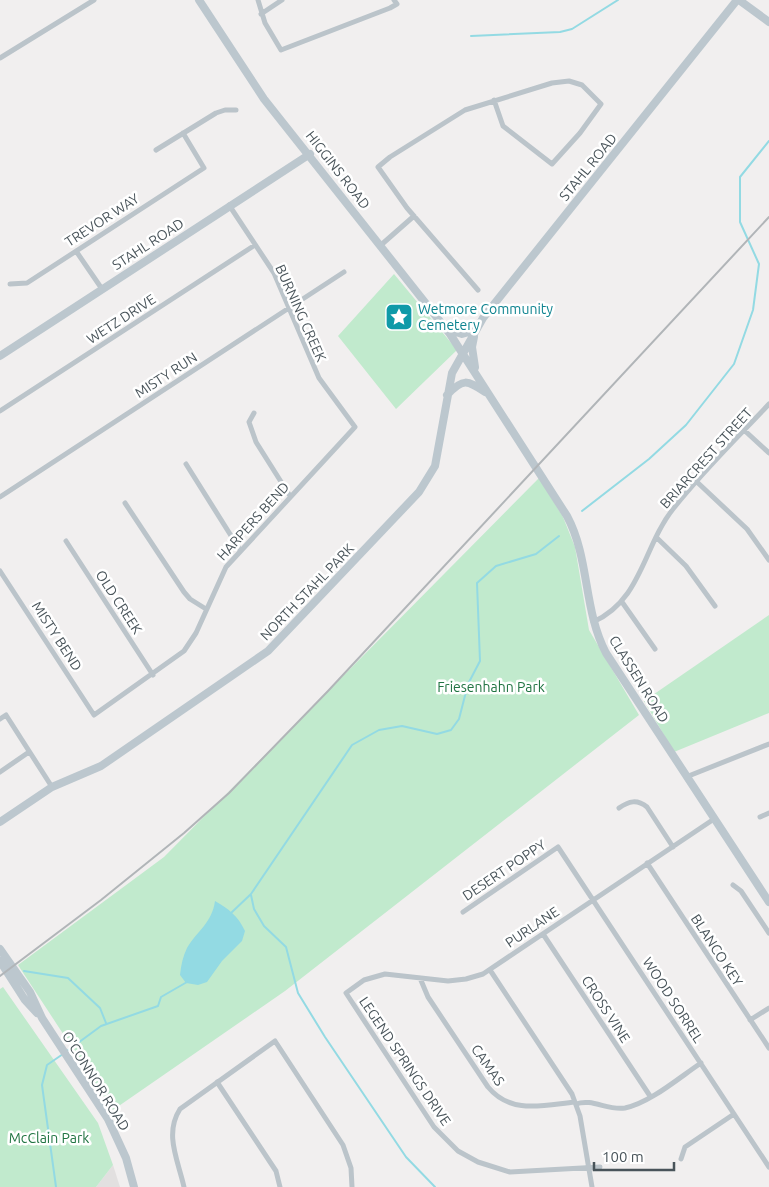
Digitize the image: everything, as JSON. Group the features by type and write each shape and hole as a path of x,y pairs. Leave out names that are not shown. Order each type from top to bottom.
{"street":[{"path":"0,58 94,0"},
{"name":"HIGGINS ROAD","path":"199,0 264,98 446,328 462,352"},
{"path":"258,0 261,14 281,50 390,8 397,4 394,0"},
{"path":"261,14 282,0"},
{"path":"738,0 769,22"},
{"name":"STAHL ROAD","path":"462,352 494,304 738,0"},
{"path":"478,290 414,216 378,168 390,158 465,110 494,100 552,83 569,82 582,86 601,104 580,133 552,164 503,126 494,100"},
{"path":"156,150 216,113 225,110 236,110"},
{"name":"TREVOR WAY","path":"10,284 27,282 204,168 183,133"},
{"name":"STAHL ROAD","path":"0,356 310,154"},
{"name":"BURNING CREEK","path":"229,205 274,272 318,378 354,427"},
{"path":"381,245 414,216"},
{"name":"WETZ DRIVE","path":"0,412 255,245"},
{"path":"76,251 102,289"},
{"name":"MISTY RUN","path":"0,497 344,272"},
{"path":"446,328 462,334 475,331 472,356 476,374"},
{"name":"CLASSEN ROAD","path":"462,352 578,536 593,622 606,653 769,902"},
{"name":"NORTH STAHL PARK","path":"0,822 52,787 101,766 276,646 427,481 435,466 439,449 452,373 462,352"},
{"path":"447,395 458,384 464,382 470,382 486,392"},
{"name":"BRIARCREST STREET","path":"593,622 604,617 622,602 640,574 656,537 672,510 769,404"},
{"path":"254,413 249,422 253,438 290,496"},
{"name":"HARPERS BEND","path":"94,714 179,656 189,644 222,574 240,550 354,427"},
{"path":"744,430 769,453"},
{"path":"186,464 240,550"},
{"path":"697,482 747,529 769,560"},
{"path":"125,503 184,592 190,599 206,609"},
{"path":"656,537 686,566 715,606"},
{"name":"OLD CREEK","path":"66,541 153,674"},
{"name":"MISTY BEND","path":"0,571 94,714"},
{"path":"622,602 655,649"},
{"path":"0,719 6,715 52,787"},
{"path":"686,777 769,744"},
{"path":"0,772 29,752"},
{"path":"619,808 631,801 642,803 647,807 673,847"},
{"path":"760,817 769,813"},
{"name":"PURLANE","path":"346,993 364,980 379,975 401,974 420,978 457,981 474,977 490,970 714,819"},
{"name":"WOOD SORREL","path":"558,847 769,1167"},
{"name":"DESERT POPPY","path":"463,912 558,847"},
{"name":"BLANCO KEY","path":"647,863 769,1048"},
{"path":"733,885 741,891 769,933"},
{"name":"CROSS VINE","path":"543,934 650,1096"},
{"name":"O'CONNOR ROAD","path":"0,949 4,964 30,992 42,1018 89,1090 117,1138 126,1158 134,1187"},
{"path":"490,970 576,1103 582,1125 592,1187"},
{"name":"CAMAS","path":"420,978 428,997 488,1087 501,1100 517,1106 526,1107 585,1101 611,1108 625,1108 650,1096 701,1063"},
{"name":"LEGEND SPRINGS DRIVE","path":"346,993 434,1127 458,1151 478,1162 510,1172 600,1168"},
{"path":"750,1020 769,1008"},
{"path":"184,1187 172,1141 174,1118 187,1102 276,1041 343,1145 351,1168 352,1187"},
{"path":"217,1082 276,1171 280,1187"},
{"path":"681,1159 685,1147 734,1114"}],"shaded area":[{"path":"113,1165 120,1187 96,1187"}],"green space":[{"path":"394,274 457,350 396,409 338,336"},
{"name":"Friesenhahn Park","path":"539,478 563,517 575,547 589,630 639,715 285,991 113,1110 18,965 164,857"},
{"path":"769,615 769,713 674,752 644,701"},
{"name":"McClain Park","path":"3,987 98,1123 113,1165 96,1187 0,1187 0,989"}],"water":[{"path":"215,901 229,910 239,921 245,931 242,941 222,961 207,982 198,985 186,983 180,975 184,954 211,915"}],"waterway":[{"path":"471,36 560,32 572,29 618,0"},
{"path":"582,511 649,459 686,425 734,364 753,310 759,264 740,222 740,177 769,141"},
{"path":"231,913 251,894 352,745 379,730 402,726 437,734 451,730 459,719 468,684 480,661 477,583 496,566 536,554 559,536"},
{"path":"251,895 254,909 264,926 286,947 298,993 325,1037 406,1157 435,1187"},
{"path":"24,971 68,978 100,1008 106,1023"},
{"path":"67,1051 101,1026 158,1006 161,997 187,982"},
{"path":"56,1187 42,1085 47,1065 63,1054"}],"railway":[{"path":"0,976 101,900 184,833 229,793 328,691 769,217"}],"place":[{"name":"Wetmore Community Cemetery","path":"399,317"}]}
